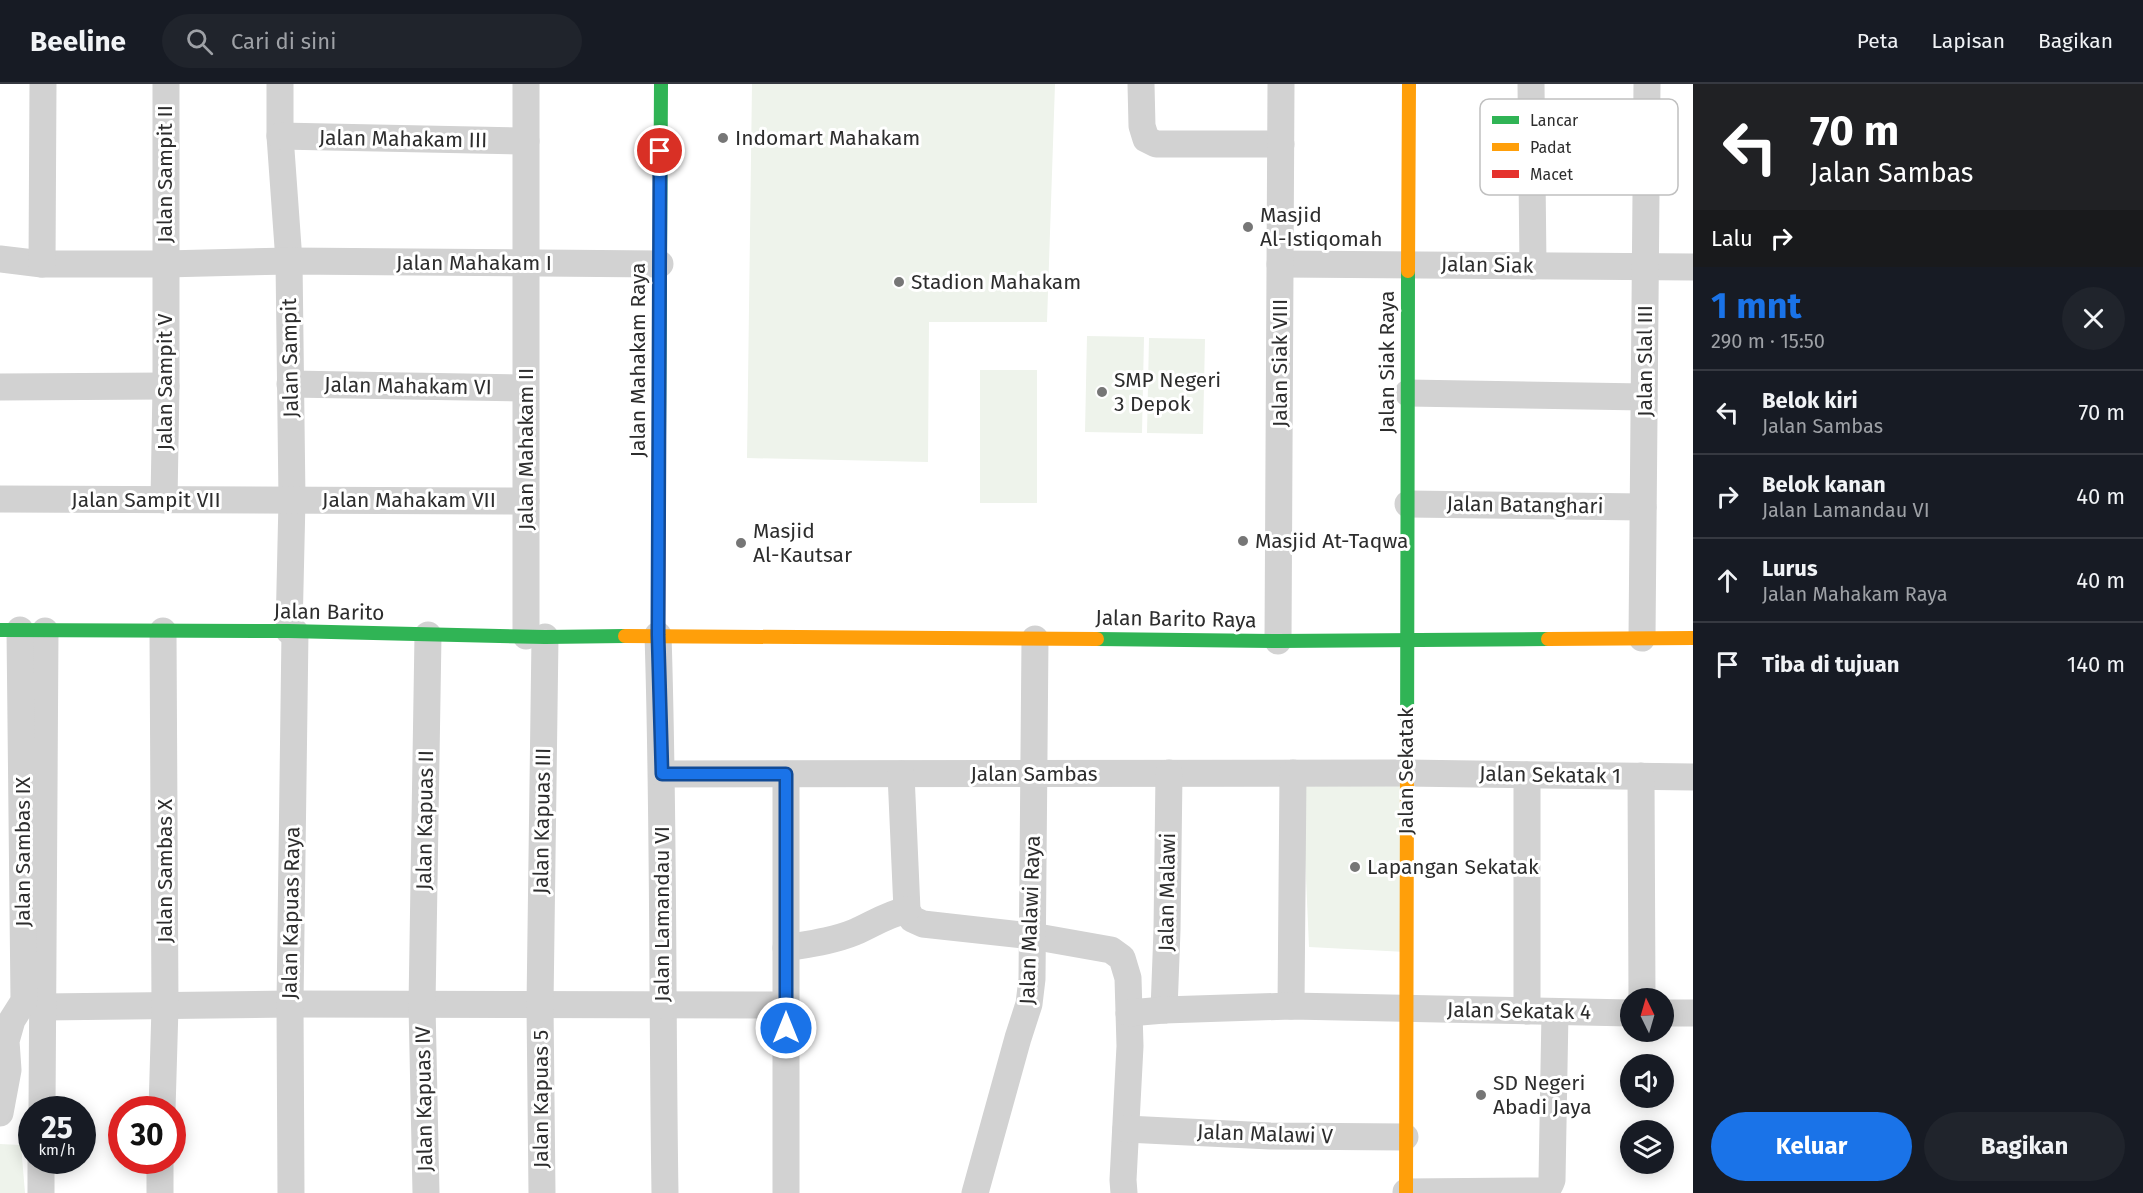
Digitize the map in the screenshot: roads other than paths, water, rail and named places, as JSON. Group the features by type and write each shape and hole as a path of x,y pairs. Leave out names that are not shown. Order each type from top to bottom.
{"street":[{"path":"42,84 42,264"},
{"name":"Jalan Sampit II","path":"165,264 166,84"},
{"name":"Jalan Sampit","path":"280,84 280,136 289,261 292,632"},
{"name":"Jalan Mahakam II","path":"526,84 526,501 535,636"},
{"name":"Jalan Mahakam Raya","path":"658,635 661,84"},
{"path":"1141,84 1142,126 1146,139 1156,144 1281,144"},
{"name":"Jalan Siak VIII","path":"1278,641 1281,84"},
{"name":"Jalan Siak Raya","path":"1407,640 1408,84"},
{"path":"1531,84 1531,99"},
{"name":"Jalan Slal III","path":"1647,84 1647,99"},
{"name":"Jalan Mahakam III","path":"280,136 526,141"},
{"path":"1532,195 1533,266"},
{"name":"Jalan Slal III","path":"1642,638 1646,195"},
{"name":"Jalan Mahakam I","path":"0,259 42,264 289,261 660,264"},
{"name":"Jalan Sampit V","path":"164,500 165,264"},
{"name":"Jalan Siak","path":"1280,264 1693,267"},
{"name":"Jalan Mahakam VI","path":"290,384 525,388"},
{"path":"0,387 166,386"},
{"path":"1408,393 1644,397"},
{"name":"Jalan Sampit VII","path":"0,499 292,500"},
{"name":"Jalan Mahakam VII","path":"292,500 526,501"},
{"name":"Jalan Batanghari","path":"1408,504 1643,507"},
{"path":"22,630 43,1007 42,1096"},
{"name":"Jalan Barito","path":"22,630 535,636 658,635"},
{"name":"Jalan Sambas IX","path":"0,1113 8,1070 6,1041 12,1020 24,1001 22,630"},
{"name":"Jalan Sambas X","path":"162,1096 165,1007 164,631"},
{"name":"Jalan Kapuas Raya","path":"291,1193 292,632"},
{"name":"Jalan Kapuas II","path":"422,1005 428,634"},
{"name":"Jalan Barito Raya","path":"658,635 1278,641 1693,638"},
{"name":"Jalan Lamandau VI","path":"658,635 662,774 665,1193"},
{"name":"Jalan Kapuas III","path":"535,636 540,1005"},
{"name":"Jalan Malawi Raya","path":"975,1193 1029,1004 1032,936 1035,639"},
{"name":"Jalan Sekatak","path":"1406,1193 1407,640"},
{"name":"Jalan Malawi","path":"1164,1010 1169,773"},
{"path":"1291,1006 1293,773"},
{"name":"Jalan Sambas","path":"662,774 1406,773"},
{"name":"Jalan Sekatak 1","path":"1406,773 1693,777"},
{"path":"786,774 786,1193"},
{"path":"901,774 907,910 912,919 922,924 1032,936 1111,950 1122,958 1128,978 1130,1046 1124,1193"},
{"path":"1527,775 1527,1011"},
{"path":"1641,776 1642,988"},
{"path":"786,948 829,941 893,913 907,910"},
{"path":"43,1007 290,1004 786,1005"},
{"name":"Jalan Kapuas IV","path":"422,1005 426,1193"},
{"name":"Jalan Kapuas 5","path":"540,1005 542,1193"},
{"path":"1129,1013 1291,1006 1407,1009"},
{"name":"Jalan Sekatak 4","path":"1407,1009 1620,1012"},
{"path":"1406,1193 1544,1191 1550,1188 1555,1012"},
{"path":"1674,1013 1693,1013"},
{"name":"Jalan Malawi V","path":"1126,1129 1270,1136 1405,1137"},
{"path":"41,1174 41,1193"},
{"path":"160,1174 160,1193"}],"place":[{"name":"Indomart Mahakam","path":"723,138"},
{"name":"Masjid Al-Istiqomah","path":"1248,227"},
{"name":"Stadion Mahakam","path":"899,282"},
{"name":"SMP Negeri 3 Depok","path":"1102,392"},
{"name":"Masjid At-Taqwa","path":"1243,541"},
{"name":"Masjid Al-Kautsar","path":"741,543"},
{"name":"Lapangan Sekatak","path":"1355,867"},
{"name":"SD Negeri Abadi Jaya","path":"1481,1095"}]}
